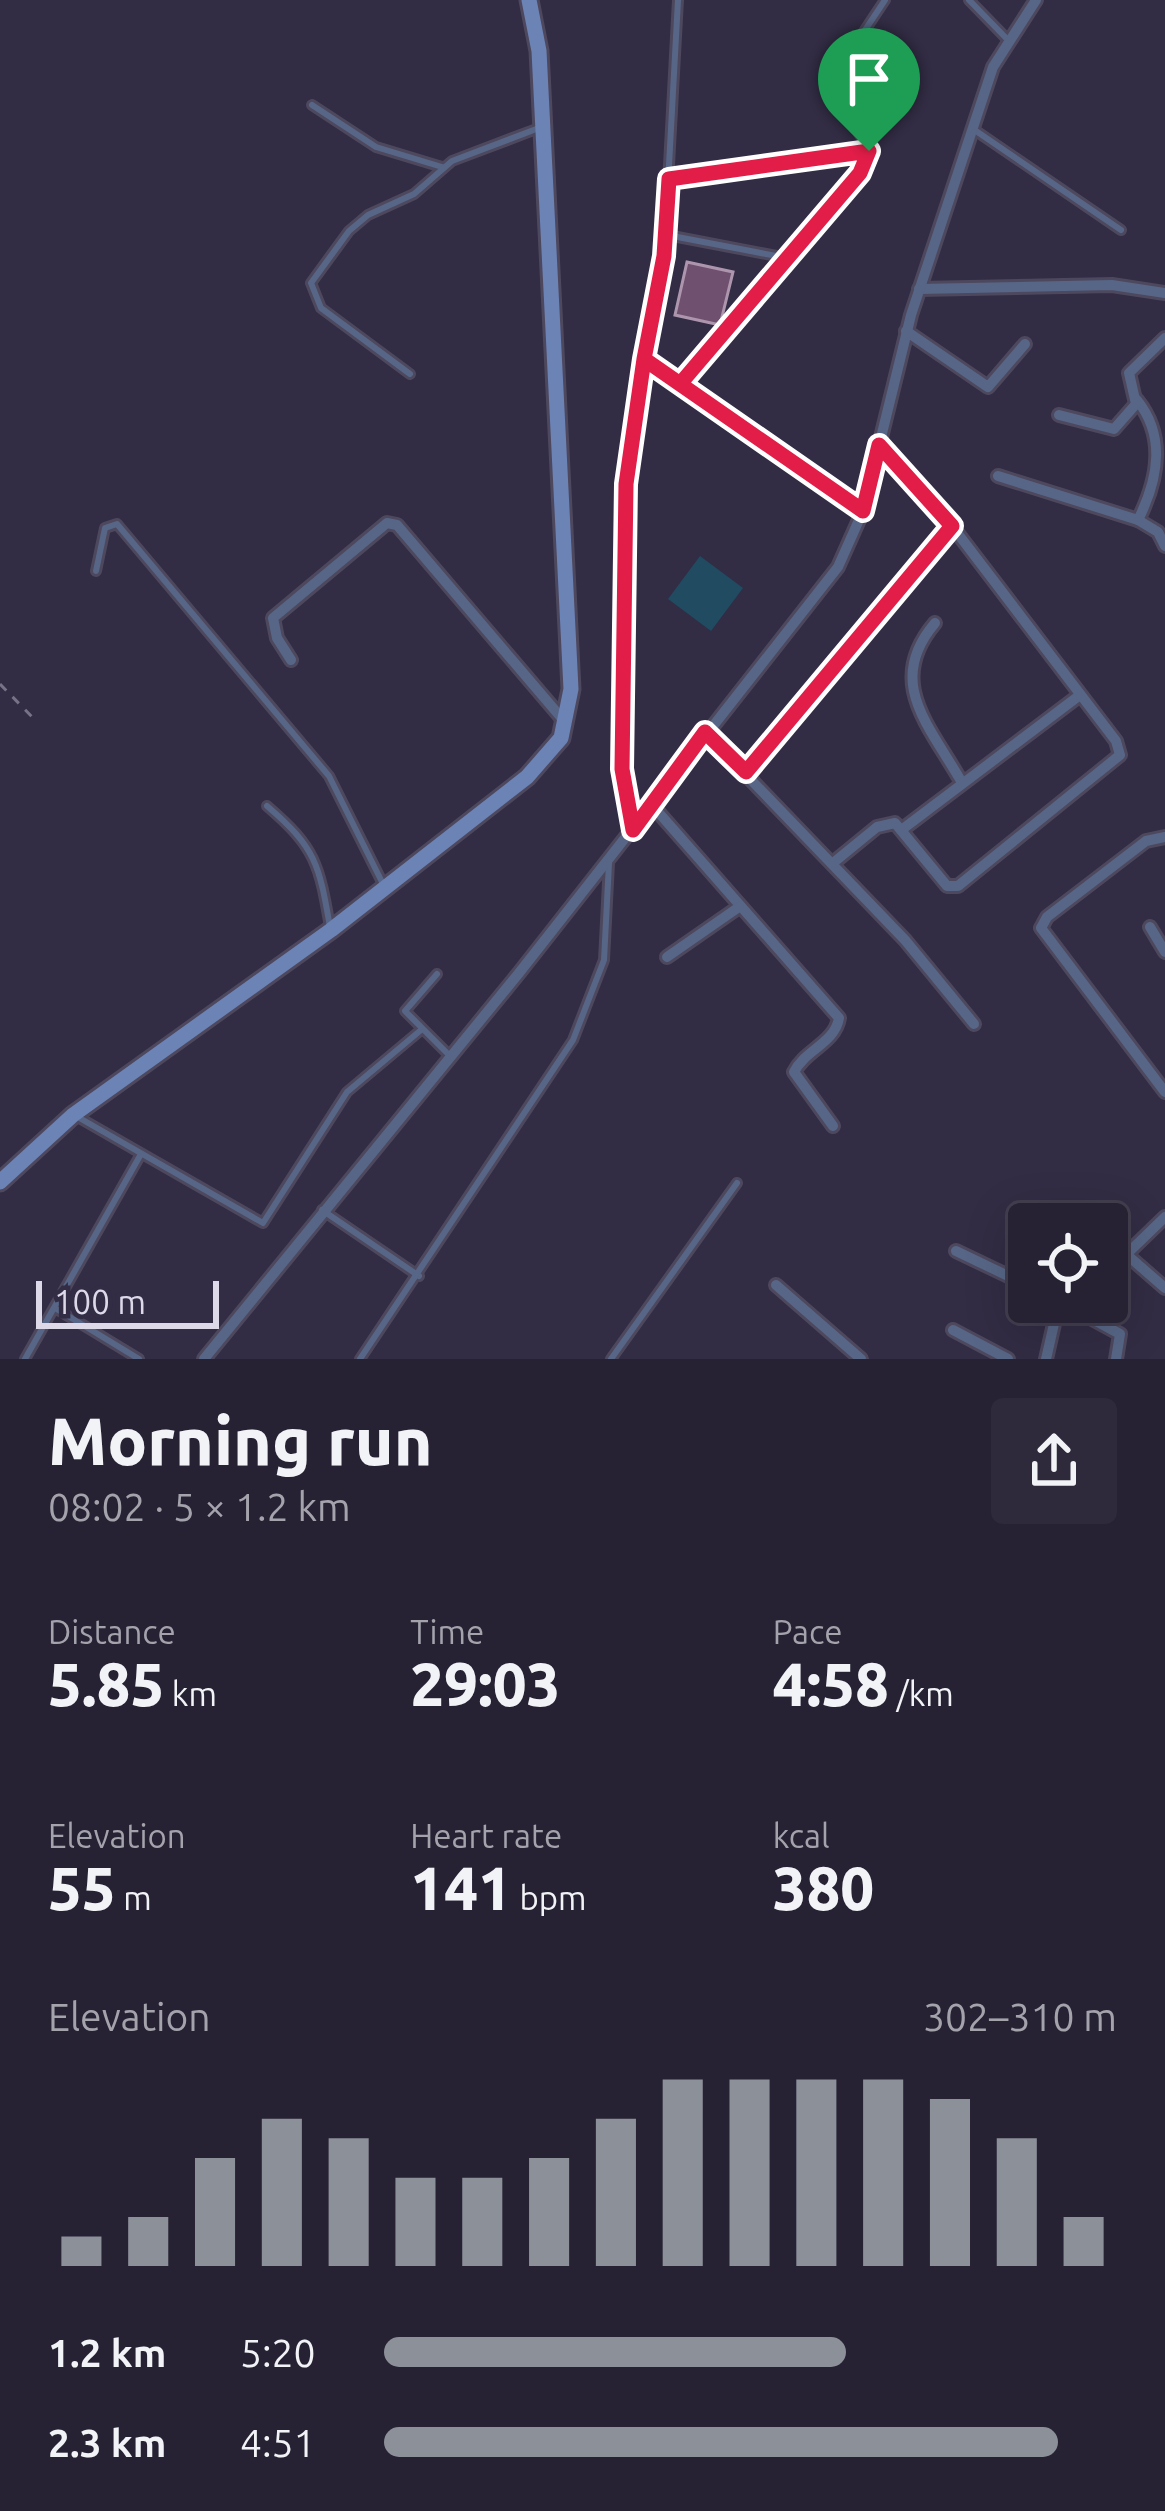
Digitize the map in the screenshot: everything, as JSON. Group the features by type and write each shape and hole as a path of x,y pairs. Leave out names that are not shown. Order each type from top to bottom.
{"street":[{"path":"0,1182 73,1115 386,889 527,776 551,753 567,724 571,688 539,51 529,0"},
{"path":"204,1359 610,860 705,732 826,585 863,511 906,331 1007,39 1036,0"},
{"path":"919,289 1112,285 1165,293"},
{"path":"906,331 988,387 1025,344"},
{"path":"1138,520 1157,478 1164,432 1157,416 1137,400 1130,374 1165,338"},
{"path":"1059,415 1109,430 1137,400"},
{"path":"833,863 887,822 904,828 947,886 958,886 1120,754 1116,741 952,526 879,445"},
{"path":"998,476 1138,520 1157,532 1165,546"},
{"path":"291,660 277,638 273,618 387,524 397,525 567,724"},
{"path":"746,772 952,526"},
{"path":"935,623 912,655 914,688 961,781"},
{"path":"904,828 1080,694"},
{"path":"705,732 833,863 974,1024"},
{"path":"652,805 839,1018 835,1033 801,1060 794,1072 832,1126"},
{"path":"1165,837 1146,842 1047,917 1041,928 1165,1092"},
{"path":"667,957 739,907"},
{"path":"1150,927 1165,952"},
{"path":"1128,1252 1165,1217"},
{"path":"956,1251 1008,1276"},
{"path":"1128,1256 1165,1288"},
{"path":"776,1285 861,1359"},
{"path":"1046,1359 1055,1323"},
{"path":"1099,1323 1120,1334 1116,1359"},
{"path":"953,1330 1008,1359"}],"lane":[{"path":"633,830 622,769 626,484 666,235 678,0"},
{"path":"869,151 835,107 827,87 885,0"},
{"path":"969,0 1007,39"},
{"path":"312,105 376,147 442,167"},
{"path":"410,374 321,308 310,284 349,231 414,194 442,167 542,127"},
{"path":"976,130 1121,230"},
{"path":"669,179 869,151"},
{"path":"680,384 860,173 869,151"},
{"path":"666,235 787,259"},
{"path":"644,359 863,511"},
{"path":"97,571 103,534 111,522 154,562 172,594 329,776 386,889"},
{"path":"267,806 306,841 319,861 331,930"},
{"path":"360,1359 530,1109 588,1009 604,960 610,860"},
{"path":"437,974 405,1011 451,1056"},
{"path":"73,1115 263,1223 347,1092 422,1030"},
{"path":"25,1359 141,1154"},
{"path":"611,1359 737,1183"},
{"path":"322,1210 418,1276"},
{"path":"54,1307 139,1359"}],"path":[{"path":"0,684 37,722"}],"water":[{"path":"700,556 743,588 711,631 668,599"}],"building":[{"path":"687,262 733,272 720,325 675,315"}],"route":[{"path":"869,151 669,179 664,256 644,359 863,511 879,445 952,526 818,692 746,772 705,732 633,830 622,769 626,484 644,359 680,384 712,345 860,173 869,151"}]}
